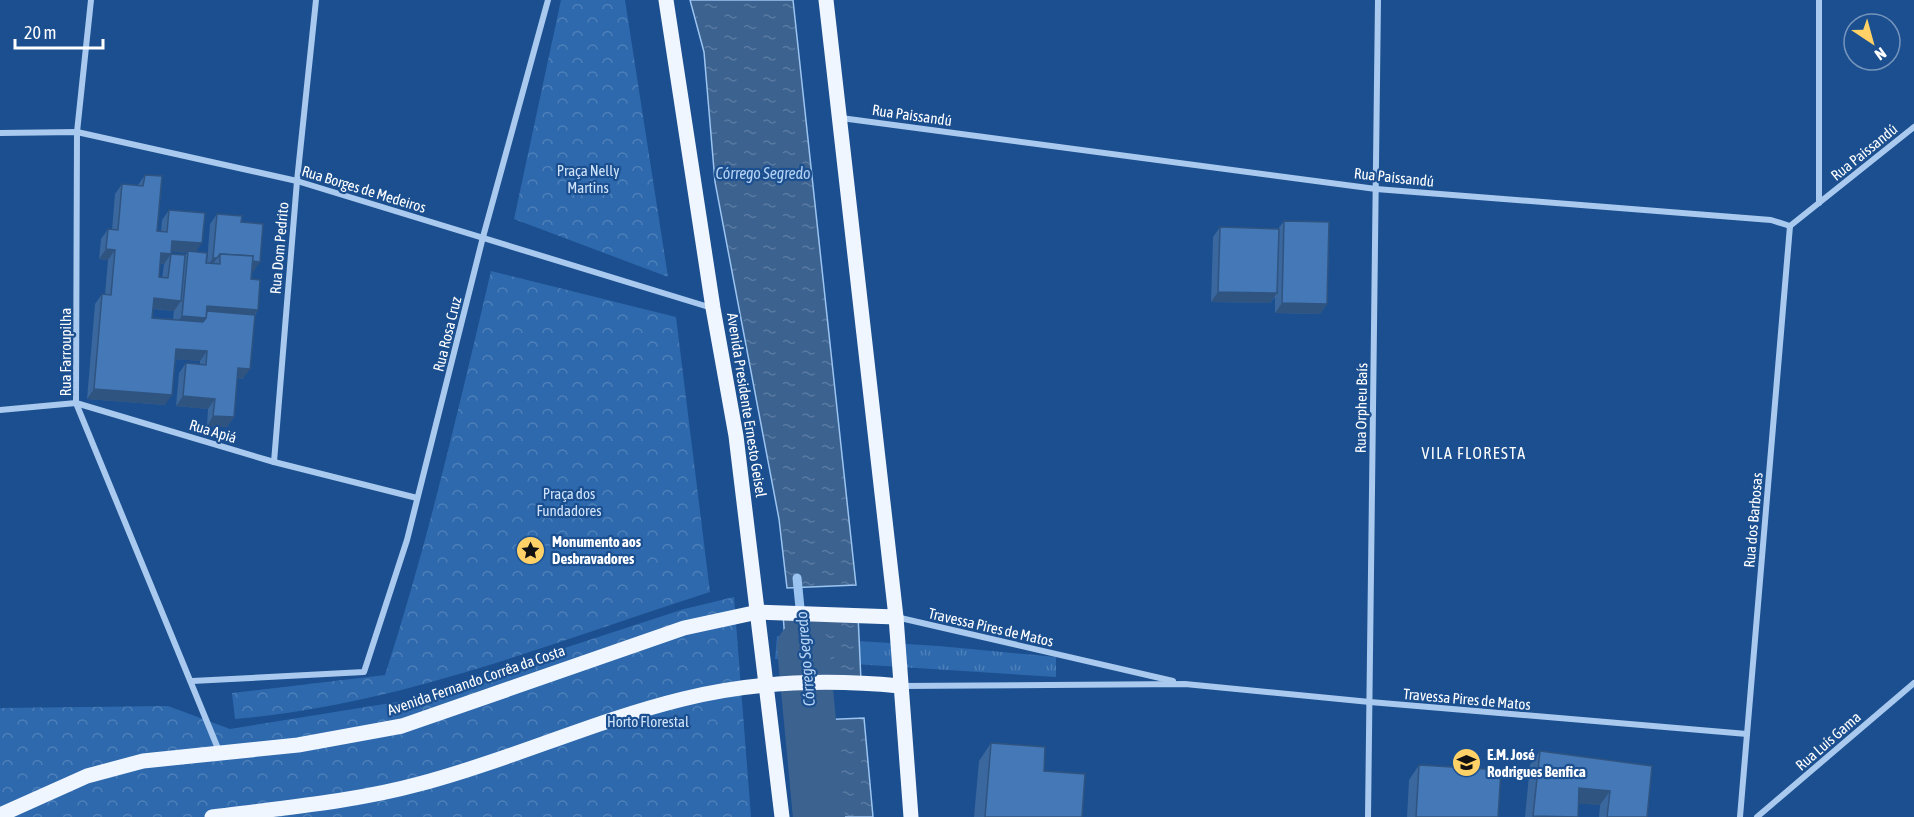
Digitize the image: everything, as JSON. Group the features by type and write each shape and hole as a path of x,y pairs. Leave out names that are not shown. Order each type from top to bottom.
{"main road":[{"name":"Avenida Presidente Ernesto Geisel","path":"666,0 713,308 736,436 782,817"},
{"path":"826,0 896,617 911,817"},
{"name":"Avenida Fernando Corrêa da Costa","path":"0,815 87,776 143,761 220,755 298,745 402,726 684,628 758,612 896,617"},
{"path":"212,817 303,805 418,785 683,699 788,682 861,682 900,686"}],"street":[{"name":"Rua Farroupilha","path":"91,0 77,132 76,403 192,681 220,755"},
{"name":"Rua Dom Pedrito","path":"274,462 297,181 316,0"},
{"name":"Rua Rosa Cruz","path":"192,681 364,672 407,540 483,237 548,0"},
{"name":"Rua Orpheu Baís","path":"1368,817 1378,0"},
{"path":"1819,0 1819,203"},
{"name":"Rua Paissandú","path":"839,118 1376,189 1771,220 1790,226 1914,127"},
{"name":"Rua Borges de Medeiros","path":"0,133 77,132 297,181 713,308"},
{"name":"Rua dos Barbosas","path":"1740,817 1790,226"},
{"name":"Rua Apiá","path":"0,410 76,403 274,462 417,498"},
{"name":"Travessa Pires de Matos","path":"896,617 1185,684"},
{"name":"Rua Luís Gama","path":"1757,817 1914,683"},
{"name":"Travessa Pires de Matos","path":"900,686 1185,684 1747,734"}],"green space":[{"name":"Praça Nelly Martins","path":"561,0 625,0 668,277 514,219"},
{"name":"Praça dos Fundadores","path":"491,271 676,317 710,592 476,669 417,686 296,712 235,719 232,693 385,675 429,525"},
{"name":"Horto Florestal","path":"734,597 751,817 0,817 0,708 168,706 230,729 403,701 684,609"},
{"path":"777,636 939,646 1056,657 1056,677 775,659"}],"water":[{"name":"Córrego Segredo","path":"690,0 793,0 856,585 787,588 779,519 715,182 704,52"},
{"name":"Córrego Segredo","path":"783,614 858,615 861,681 788,680"},
{"name":"Córrego Segredo","path":"864,718 873,817 800,817 793,721"}],"building":[{"path":"145,175 162,176 157,231 167,232 169,210 205,213 202,243 172,241 171,254 185,255 181,301 154,298 152,318 203,322 207,311 255,315 250,369 238,368 234,417 213,416 215,399 183,396 186,363 206,365 207,351 176,349 172,395 94,389 102,294 111,295 115,250 106,249 108,229 118,230 122,184 143,186","holes":["161,253 171,254 168,278 159,277"]},
{"path":"217,214 242,216 241,222 263,224 260,262 252,261 253,256 220,254 217,258 213,258"},
{"path":"1284,221 1329,222 1327,304 1282,303"},
{"path":"1220,227 1279,229 1277,293 1218,292"},
{"path":"188,251 207,253 206,263 220,264 220,254 253,256 251,279 260,280 258,310 207,306 206,318 182,316"},
{"path":"991,743 1045,747 1044,771 1085,774 1082,817 985,817"},
{"path":"1540,751 1652,766 1647,817 1607,817 1610,791 1579,788 1578,817 1533,816"},
{"path":"1419,765 1501,770 1498,817 1416,817"}],"waterway":[{"name":"Córrego Segredo","path":"797,578 801,618"},
{"name":"Córrego Segredo","path":"803,647 819,817"}],"place":[{"name":"Monumento aos Desbravadores","path":"531,550"},
{"name":"E.M. José Rodrigues Benfica","path":"1466,763"}],"district":[{"name":"VILA FLORESTA","path":"1474,453"}]}
